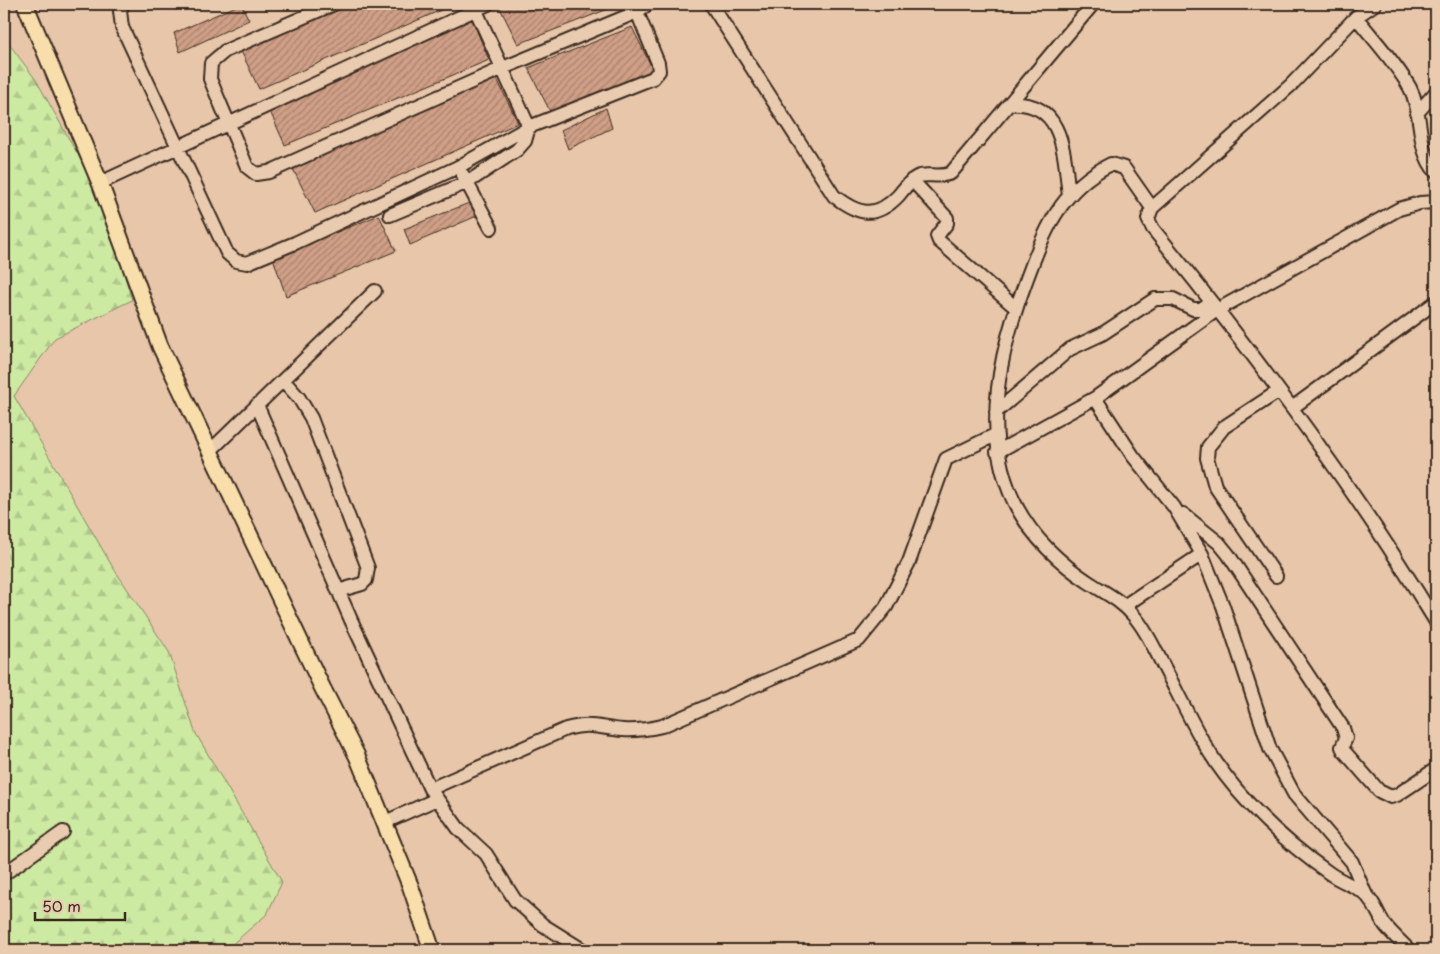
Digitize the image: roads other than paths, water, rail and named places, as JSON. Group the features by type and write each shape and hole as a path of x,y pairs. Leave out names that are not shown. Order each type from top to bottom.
{"main road":[{"path":"25,4 100,183 160,346 209,452 357,756 410,885 432,950"}],"street":[{"path":"123,4 120,11 122,27 227,253 236,260 247,263 458,167 529,127 653,78 659,71 658,63 637,12"},
{"path":"334,4 225,51 211,62 210,79 247,166 256,174 269,172 503,68 637,12 648,4"},
{"path":"100,183 475,7 488,4"},
{"path":"711,4 834,196 845,205 861,213 876,212 891,203 912,180 920,176 936,177 951,173 1093,4"},
{"path":"1375,4 1356,17 1291,85 1152,208 1148,219 1153,230 1292,408 1405,571 1436,622"},
{"path":"390,215 468,182 517,150 525,141 529,127 475,7"},
{"path":"1356,17 1410,88 1417,113 1422,146 1436,172"},
{"path":"1417,113 1436,92"},
{"path":"1010,104 1030,104 1038,108 1052,121 1061,143 1069,196"},
{"path":"1152,208 1124,168 1111,164 1103,168 1069,196 1053,216 1043,235 1016,308 1006,351 996,412 995,435 997,452 1013,501 1029,527 1065,564 1124,606 1146,633 1210,751 1243,797 1269,823 1315,862 1331,874 1365,893"},
{"path":"458,167 468,182 491,228"},
{"path":"912,180 947,218 945,226 936,236 939,241 1016,308"},
{"path":"997,452 1095,398 1214,306 1399,209 1420,203 1436,202"},
{"path":"209,452 375,291"},
{"path":"996,412 1062,355 1102,334 1155,299 1172,299 1193,309 1214,306"},
{"path":"1292,408 1436,302"},
{"path":"283,380 299,398 311,418 368,568 368,575 362,584 338,591"},
{"path":"1276,576 1215,486 1207,458 1208,447 1224,427 1279,391"},
{"path":"1095,398 1133,456 1174,507 1202,554 1223,606 1274,757 1294,794 1352,862 1365,893 1386,925 1409,950"},
{"path":"257,405 338,591 434,794 458,828 486,854 515,900 543,925 583,950"},
{"path":"385,822 434,794 580,725 593,724 622,730 646,730 662,726 858,640 886,607 906,568 946,459 995,435"},
{"path":"1174,507 1228,554 1343,728 1346,738 1342,747 1344,751 1379,791 1391,797 1397,795 1436,769"},
{"path":"1124,606 1202,554"},
{"path":"4,874 63,832"}]}
